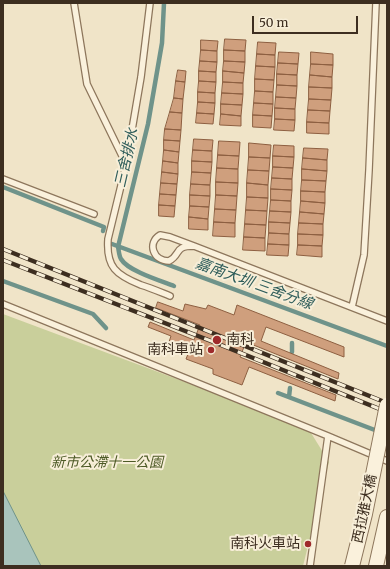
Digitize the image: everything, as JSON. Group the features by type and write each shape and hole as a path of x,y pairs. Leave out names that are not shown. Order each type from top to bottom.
{"street":[{"name":"西拉雅大橋","path":"352,566 365,514 387,405"},
{"name":"西拉雅大橋","path":"376,566 387,518"}],"lane":[{"path":"74,3 87,84 126,165"},
{"path":"150,3 141,77 126,165 108,239 107,249 108,259 119,274 127,279 170,296"},
{"path":"352,307 364,255 376,3"},
{"path":"3,179 94,214"},
{"path":"194,246 184,246 172,259 167,261 158,258 153,250 156,238 160,235 170,237 194,246 352,307 387,321"},
{"path":"3,304 387,461"},
{"path":"310,566 328,436"}],"green space":[{"name":"新市公滯十一公園","path":"3,314 308,428 329,462 303,566 3,566"}],"water":[{"path":"3,491 41,566 3,566"}],"building":[{"path":"225,39 246,40 245,51 224,50"},
{"path":"201,40 218,41 217,51 201,50"},
{"path":"258,42 276,43 275,55 257,54"},
{"path":"201,50 217,51 217,62 200,61"},
{"path":"224,50 245,51 245,62 224,61"},
{"path":"279,52 299,53 298,64 278,63"},
{"path":"311,52 333,54 333,65 311,64"},
{"path":"257,54 275,55 275,67 256,66"},
{"path":"200,61 217,62 216,72 199,71"},
{"path":"224,61 245,62 244,73 223,71"},
{"path":"278,63 298,64 297,75 277,74"},
{"path":"311,64 333,65 332,77 310,75"},
{"path":"256,66 275,67 274,80 255,79"},
{"path":"178,70 186,71 185,82 176,81"},
{"path":"199,71 216,72 216,82 199,81"},
{"path":"223,71 244,73 243,83 223,82"},
{"path":"277,74 297,75 297,86 277,85"},
{"path":"310,75 332,77 332,88 309,87"},
{"path":"255,79 274,80 273,92 255,91"},
{"path":"176,81 185,82 183,99 174,98"},
{"path":"199,81 216,82 215,93 198,92"},
{"path":"223,82 243,83 243,94 222,93"},
{"path":"277,85 297,86 296,98 276,97"},
{"path":"309,87 332,88 331,100 309,99"},
{"path":"255,91 273,92 273,104 254,103"},
{"path":"198,92 215,93 215,103 198,102"},
{"path":"222,93 243,94 242,105 221,104"},
{"path":"276,97 296,98 295,109 275,108"},
{"path":"174,98 183,99 182,113 170,112"},
{"path":"309,99 331,100 330,111 308,110"},
{"path":"198,102 215,103 214,114 197,113"},
{"path":"254,103 273,104 272,116 253,115"},
{"path":"221,104 242,105 241,116 221,114"},
{"path":"275,108 295,109 295,120 275,119"},
{"path":"308,110 330,111 329,123 307,122"},
{"path":"170,112 182,113 181,130 165,129"},
{"path":"197,113 214,114 213,124 196,123"},
{"path":"221,114 241,116 241,126 220,125"},
{"path":"253,115 272,116 271,128 253,127"},
{"path":"275,119 295,120 294,131 274,130"},
{"path":"307,122 329,123 329,134 307,133"},
{"path":"165,129 181,130 180,141 164,140"},
{"path":"194,139 213,140 212,151 193,150"},
{"path":"164,140 180,141 179,152 164,150"},
{"path":"219,141 240,142 239,156 218,155"},
{"path":"249,143 271,145 270,158 249,157"},
{"path":"274,145 294,146 294,157 273,156"},
{"path":"304,148 328,149 327,160 303,158"},
{"path":"164,150 179,152 178,163 163,161"},
{"path":"193,150 212,151 212,162 192,161"},
{"path":"218,155 239,156 238,169 217,168"},
{"path":"273,156 294,157 293,168 273,167"},
{"path":"249,157 270,158 269,171 248,170"},
{"path":"303,158 327,160 327,171 302,169"},
{"path":"163,161 178,163 178,174 162,172"},
{"path":"192,161 212,162 211,173 192,172"},
{"path":"273,167 293,168 292,179 272,178"},
{"path":"217,168 238,169 238,183 216,182"},
{"path":"302,169 327,171 326,181 302,180"},
{"path":"248,170 269,171 268,185 247,183"},
{"path":"162,172 178,174 177,184 161,183"},
{"path":"192,172 211,173 210,185 191,184"},
{"path":"272,178 292,179 292,190 271,189"},
{"path":"302,180 326,181 325,192 301,191"},
{"path":"216,182 238,183 237,196 216,195"},
{"path":"161,183 177,184 176,195 160,194"},
{"path":"247,183 268,185 268,198 247,197"},
{"path":"191,184 210,185 210,196 190,195"},
{"path":"271,189 292,190 291,201 271,200"},
{"path":"301,191 325,192 325,203 301,201"},
{"path":"160,194 176,195 175,206 159,205"},
{"path":"190,195 210,196 209,207 190,206"},
{"path":"216,195 237,196 236,210 215,209"},
{"path":"247,197 268,198 267,211 246,210"},
{"path":"271,200 291,201 291,212 270,211"},
{"path":"301,201 325,203 324,214 300,212"},
{"path":"159,205 175,206 174,217 159,216"},
{"path":"190,206 209,207 208,219 189,217"},
{"path":"215,209 236,210 235,223 214,222"},
{"path":"246,210 267,211 266,225 245,224"},
{"path":"270,211 291,212 290,223 269,222"},
{"path":"300,212 324,214 323,224 299,223"},
{"path":"189,217 208,219 208,230 189,229"},
{"path":"214,222 235,223 235,237 213,236"},
{"path":"269,222 290,223 289,234 269,233"},
{"path":"299,223 323,224 323,235 298,234"},
{"path":"245,224 266,225 265,238 244,237"},
{"path":"269,233 289,234 289,245 268,244"},
{"path":"298,234 323,235 322,246 298,245"},
{"path":"244,237 265,238 265,251 243,250"},
{"path":"268,244 289,245 288,256 267,255"},
{"path":"298,245 322,246 322,257 297,255"},
{"name":"南科車站","path":"158,302 183,311 185,304 206,309 208,305 234,315 237,305 344,347 344,357 266,327 261,341 339,373 338,379 246,342 240,357 336,395 335,401 249,367 242,385 213,374 213,369 186,359 188,354 168,345 171,336 148,327 150,322 194,340 200,325 156,308"}],"waterway":[{"name":"三舍排水","path":"164,3 162,43 148,124 118,247 121,259 130,268 174,286"},
{"name":"嘉南大圳 三舍分線","path":"3,187 104,227 103,231"},
{"name":"嘉南大圳 三舍分線","path":"112,244 387,346"},
{"path":"3,281 93,314 106,328"},
{"name":"三舍排水","path":"292,343 292,352"},
{"name":"三舍排水","path":"289,397 290,388"},
{"path":"278,393 380,432"}],"railway":[{"path":"3,249 387,403"},
{"path":"3,260 216,343 387,412"}],"place":[{"name":"南科","path":"217,340"},
{"name":"南科車站","path":"211,350"},
{"name":"南科火車站","path":"308,544"}]}
